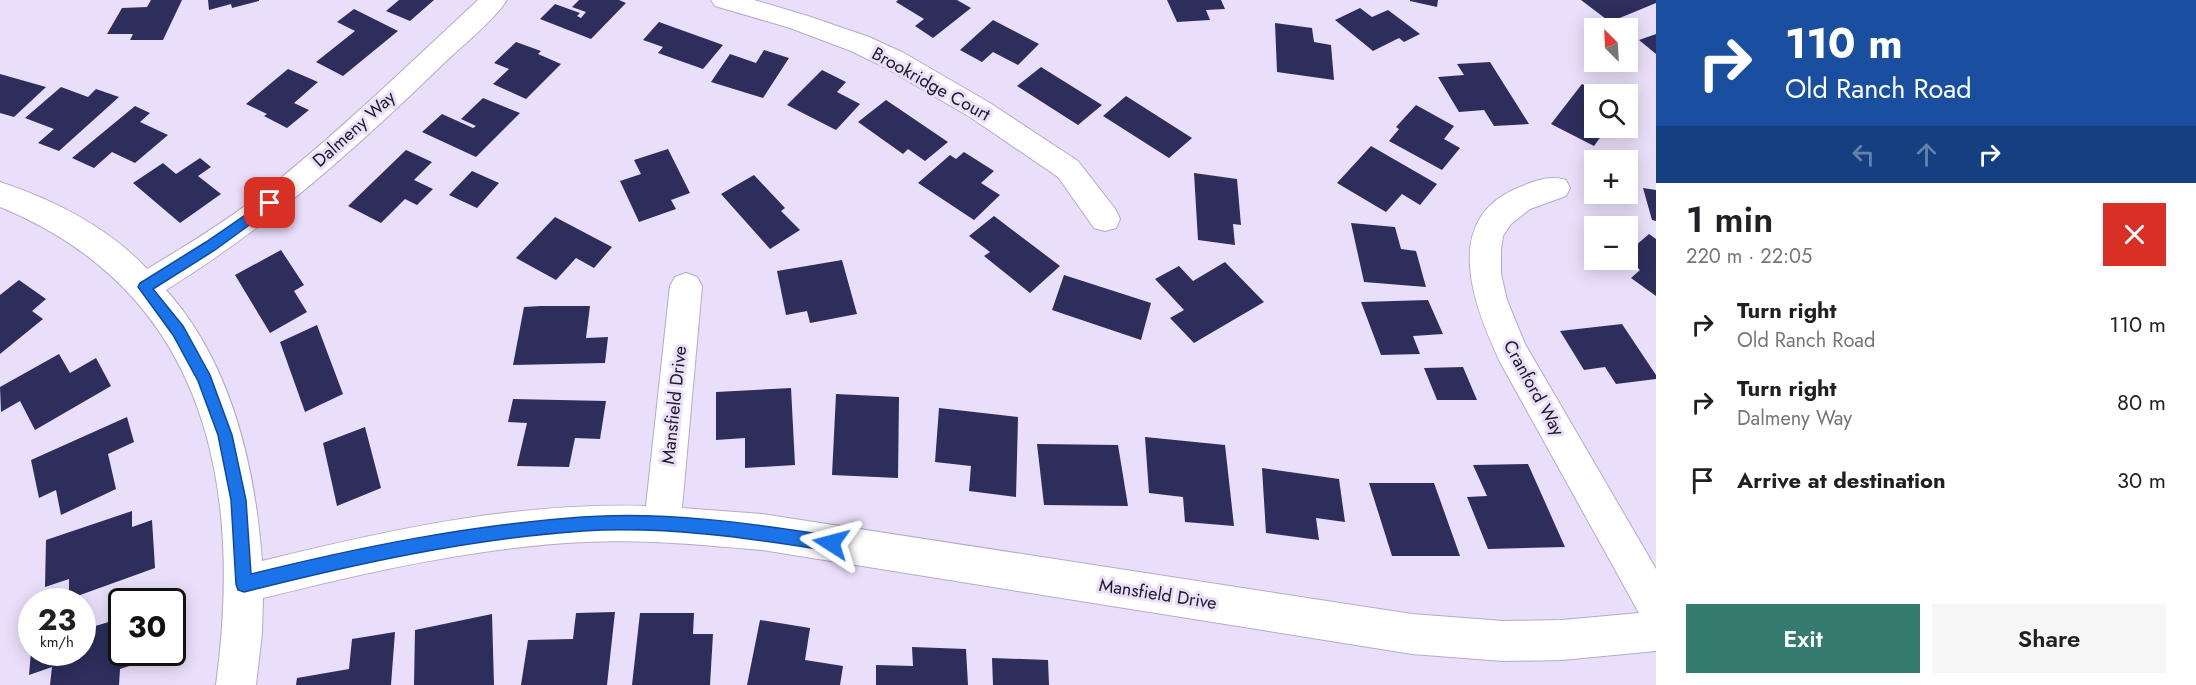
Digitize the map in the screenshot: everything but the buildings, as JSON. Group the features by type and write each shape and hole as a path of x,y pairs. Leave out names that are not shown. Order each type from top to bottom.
{"street":[{"name":"Dalmeny Way","path":"144,287 211,246 270,203 325,156 494,0"},
{"name":"Brookridge Court","path":"724,0 799,22 860,44 930,80 1068,169 1106,219"},
{"name":"Cranford Way","path":"1555,188 1521,199 1507,207 1497,219 1489,232 1485,247 1484,262 1489,294 1508,342 1656,606"},
{"path":"0,194 35,207 65,223 107,252 144,287 178,330 200,369 225,435 239,500 244,584 237,685"},
{"name":"Mansfield Drive","path":"662,524 686,286"},
{"name":"Mansfield Drive","path":"244,584 354,557 461,537 584,524 662,524 762,532 1412,634 1503,640 1562,640 1656,631"}],"route":[{"path":"270,203 211,246 144,287 178,330 205,379 225,435 239,500 244,584 354,557 461,537 584,524 662,524 762,532 831,543"}]}
